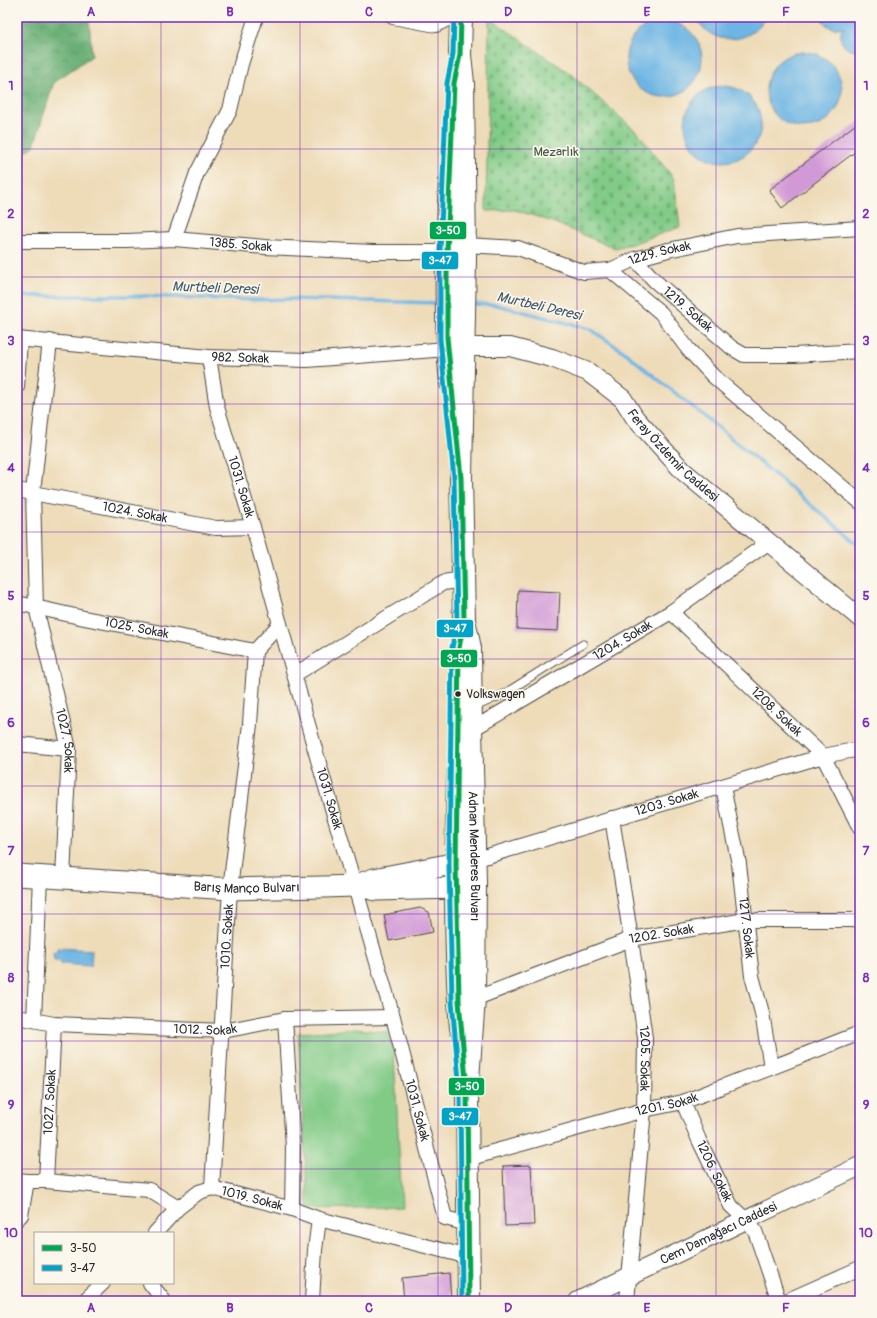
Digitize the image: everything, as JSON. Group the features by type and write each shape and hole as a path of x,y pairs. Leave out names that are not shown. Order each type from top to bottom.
{"main road":[{"name":"Adnan Menderes Bulvarı","path":"461,17 460,56 454,83 456,253 455,342 464,580 464,620 459,648 458,756 474,999 467,1092 469,1301"},
{"name":"Adnan Menderes Bulvarı","path":"464,620 470,648 471,719 465,862"},
{"name":"Barış Manço Bulvarı","path":"17,875 230,889 354,886 374,879 465,862"},
{"name":"Adnan Menderes Bulvarı","path":"466,885 459,1001 467,1092"},
{"path":"354,886 376,890 466,885"}],"street":[{"path":"174,239 197,173 230,110 241,64 256,17"},
{"path":"393,17 436,25 451,17"},
{"name":"1229. Sokak","path":"456,253 518,248 584,272 610,270 635,259 668,250 737,236 860,228"},
{"name":"1385. Sokak","path":"17,241 127,241 174,239 265,247 373,252 456,253"},
{"name":"1219. Sokak","path":"635,259 654,281 732,348 744,354 794,355 860,351"},
{"path":"610,270 661,313 688,349 713,376 860,502"},
{"path":"17,387 18,339"},
{"name":"982. Sokak","path":"18,339 209,357 307,360 455,342"},
{"name":"1027. Sokak","path":"50,341 33,492 36,607 69,749 63,878"},
{"name":"Feray Özdemir Caddesi","path":"455,342 510,347 552,358 588,372 623,399 635,418 683,471 860,618"},
{"name":"1031. Sokak","path":"209,357 217,407 254,527 294,675 393,1017 445,1218 468,1224"},
{"name":"1024. Sokak","path":"17,490 216,528 254,527"},
{"name":"1204. Sokak","path":"471,719 671,612 769,542"},
{"path":"294,675 442,583 464,580"},
{"name":"1025. Sokak","path":"17,603 84,618 256,652"},
{"name":"1208. Sokak","path":"671,612 823,756 860,828"},
{"path":"256,652 280,624"},
{"name":"1010. Sokak","path":"212,1188 223,1031 230,889 250,724 256,652"},
{"path":"17,744 69,749"},
{"name":"1203. Sokak","path":"465,862 612,818 723,787 823,756 860,749"},
{"name":"1217. Sokak","path":"723,787 739,864 752,976 762,1013 771,1068"},
{"name":"1205. Sokak","path":"612,818 645,1038 644,1110 627,1301"},
{"path":"34,1020 40,877"},
{"name":"1202. Sokak","path":"474,999 631,939 746,920 860,920"},
{"name":"1012. Sokak","path":"17,1017 54,1024 223,1031 285,1019 393,1017"},
{"path":"285,1019 293,1147 292,1208"},
{"name":"1027. Sokak","path":"46,1181 54,1024"},
{"name":"1201. Sokak","path":"467,1159 644,1110 683,1102 860,1033"},
{"name":"1206. Sokak","path":"683,1102 699,1140 731,1206 755,1231 779,1301"},
{"name":"Cem Damağacı Caddesi","path":"578,1301 860,1166"},
{"path":"17,1219 21,1215 22,1181 46,1181 149,1190 178,1208 156,1232"},
{"name":"1019. Sokak","path":"178,1208 200,1192 212,1188 292,1208 319,1219 469,1256"},
{"path":"312,1301 315,1250 319,1219"},
{"path":"786,1301 860,1268"},
{"path":"84,1301 102,1284"},
{"path":"151,1284 164,1301"}],"lane":[{"path":"471,719 502,695 583,644"}],"green space":[{"path":"17,17 89,17 92,56 54,82 34,146 17,158"},
{"name":"Mezarlık","path":"489,18 571,74 638,133 674,179 680,227 632,244 614,248 550,221 515,210 486,211"},
{"path":"355,1029 388,1032 394,1054 402,1207 308,1209 298,1033"}],"water":[{"path":"696,17 765,17 759,27 750,33 741,38 730,39 720,38 711,34 702,27"},
{"path":"821,17 860,17 860,50 855,51 846,48 841,41 841,32 843,27 830,27"},
{"path":"664,21 678,24 691,32 699,45 702,59 699,73 691,86 678,94 664,97 650,94 637,86 629,73 626,59 629,45 637,32 650,24"},
{"path":"804,52 818,55 831,63 839,76 842,90 839,104 831,117 818,125 804,128 790,125 777,117 769,104 766,90 769,76 777,63 790,55"},
{"path":"723,86 737,89 750,97 758,110 761,124 758,138 750,151 737,159 723,162 709,159 696,151 688,138 685,124 688,110 696,97 709,89"},
{"path":"57,948 92,950 91,966 60,964 60,961 54,961 53,953 58,951"}],"building":[{"path":"860,121 860,148 782,208 769,190"},
{"path":"518,590 560,592 558,631 517,629"},
{"path":"420,908 429,912 433,932 389,941 384,915"},
{"path":"531,1165 534,1225 505,1226 503,1166"},
{"path":"449,1273 451,1299 404,1301 402,1278"}],"waterway":[{"name":"Murtbeli Deresi","path":"17,296 144,296 254,300 289,299 439,303"},
{"name":"Murtbeli Deresi","path":"471,304 497,305 590,329 623,351 725,433 860,546"}],"transit line":[{"name":"3-47","path":"454,17 453,54 447,83 440,252 440,339 454,478 457,619 452,648 449,864 452,1001 460,1092 462,1301"},
{"name":"3-50","path":"461,17 460,55 454,83 447,252 447,338 461,478 464,620 459,648 456,864 459,1001 467,1092 469,1301"}],"place":[{"name":"Volkswagen","path":"458,694"}]}
